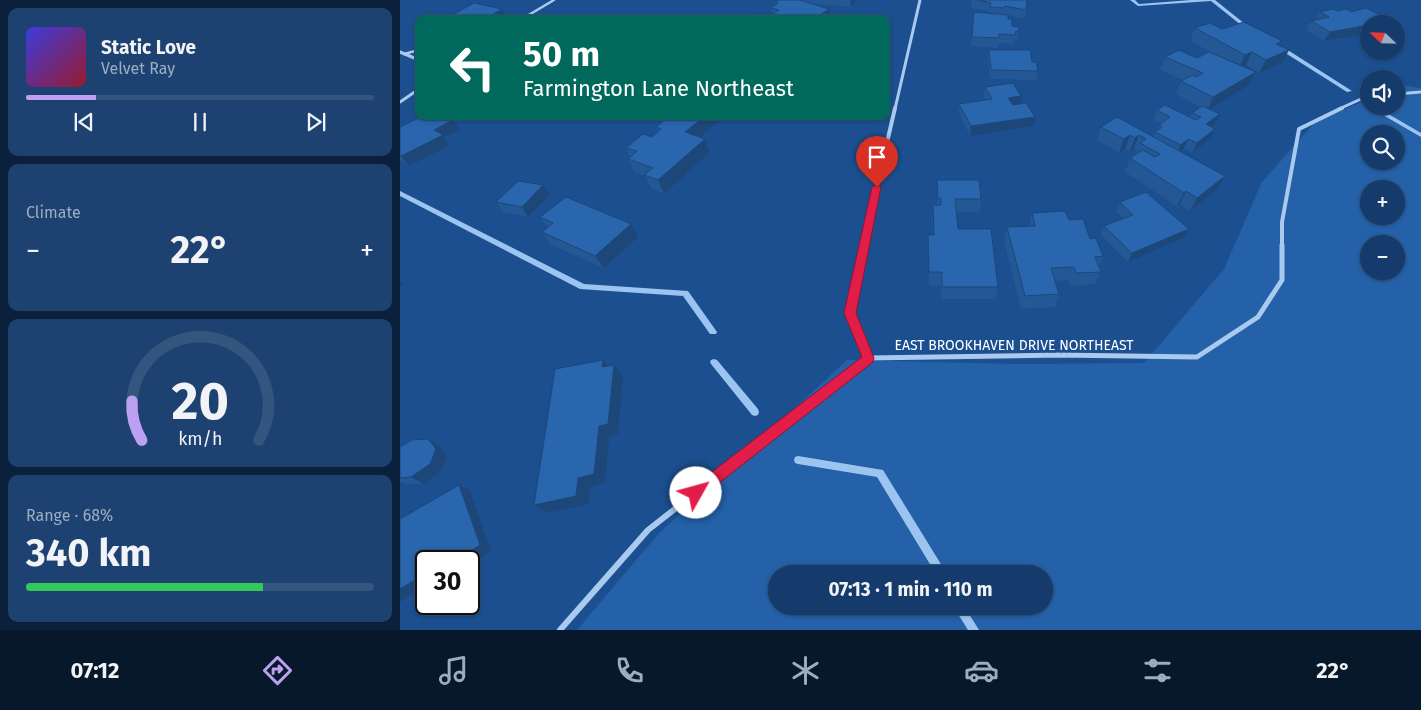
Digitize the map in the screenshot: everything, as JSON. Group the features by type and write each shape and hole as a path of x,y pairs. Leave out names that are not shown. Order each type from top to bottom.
{"street":[{"path":"560,630 648,530 868,358 850,313 862,250 920,0"},
{"path":"402,53 415,58"},
{"path":"400,102 415,92"},
{"path":"1405,93 1421,92"},
{"name":"EAST BROOKHAVEN DRIVE NORTHEAST","path":"868,358 1061,355 1197,357 1258,317 1282,280 1282,222 1290,169 1299,129 1360,100"}],"lane":[{"path":"529,15 554,0"},
{"path":"402,53 415,51"}],"shaded area":[{"path":"1405,86 1421,88 1421,630 577,630 659,533 847,360 1021,364 1144,363 1224,269 1262,182 1315,122 1360,103 1360,115 1405,115"}],"building":[{"path":"778,0 800,0 829,9 820,15 771,15 779,10 771,8 778,3 775,2"},
{"path":"978,0 1027,0 1026,10 1005,6 1005,8 990,7 991,3"},
{"path":"474,3 502,9 492,15 452,15"},
{"path":"1366,8 1379,15 1360,15 1360,27 1330,32 1311,21 1329,17 1320,12 1333,9 1338,11 1346,9 1351,12"},
{"path":"974,12 1008,15 1008,19 1012,19 1012,26 1019,27 1019,32 1016,31 1015,35 999,34 999,38 972,37"},
{"path":"1244,22 1282,41 1276,44 1289,50 1266,60 1252,52 1245,55 1195,28 1210,23 1222,29"},
{"path":"989,50 1030,50 1032,62 1036,62 1038,71 991,70"},
{"path":"1179,50 1197,58 1209,52 1256,72 1213,97 1181,81 1193,75 1197,77 1203,73 1165,57"},
{"path":"1013,83 1021,96 1008,98 1013,105 1026,103 1035,117 971,126 959,104 992,99 985,87"},
{"path":"1165,105 1196,120 1201,117 1192,113 1202,106 1220,114 1206,124 1215,129 1197,143 1188,139 1181,145 1155,132 1162,127 1159,125 1170,117 1157,110"},
{"path":"1117,117 1225,176 1197,198 1186,191 1184,193 1130,158 1143,150 1155,157 1160,154 1140,143 1146,139 1139,135 1135,138 1130,135 1124,139 1101,127"},
{"path":"415,120 453,120 434,130 443,135 401,156 400,127"},
{"path":"665,120 700,120 685,132 705,139 658,180 644,175 653,168 628,159 637,151 626,148 643,134 652,137 661,129 656,127"},
{"path":"937,180 979,180 981,199 955,199 958,229 991,229 998,287 942,287 942,272 929,272 928,235 934,235 933,205 941,205 941,198 938,199"},
{"path":"518,181 543,185 522,207 496,202"},
{"path":"1146,192 1189,229 1132,253 1104,226 1133,215 1120,202"},
{"path":"566,197 631,224 595,256 542,232 553,223 540,217"},
{"path":"1065,211 1069,220 1083,219 1090,239 1096,238 1103,256 1095,257 1101,272 1076,273 1074,267 1051,268 1059,294 1025,296 1007,227 1035,226 1032,213"},
{"path":"603,360 602,367 614,365 608,424 599,426 594,474 578,478 576,496 534,505 555,369"},
{"path":"428,439 436,449 430,464 411,477 400,478 400,447 412,440"},
{"path":"459,485 480,545 472,550 415,550 415,580 400,589 400,519"}],"waterway":[{"path":"1132,0 1138,5 1210,0"},
{"path":"1212,0 1248,28"},
{"path":"1281,48 1349,91"},
{"path":"1387,115 1421,135"},
{"path":"400,193 583,287 685,293 713,332"},
{"path":"714,362 755,412"},
{"path":"798,460 880,473 936,565"},
{"path":"964,615 974,630"}],"route":[{"path":"696,493 868,358 850,313 877,187"}]}
